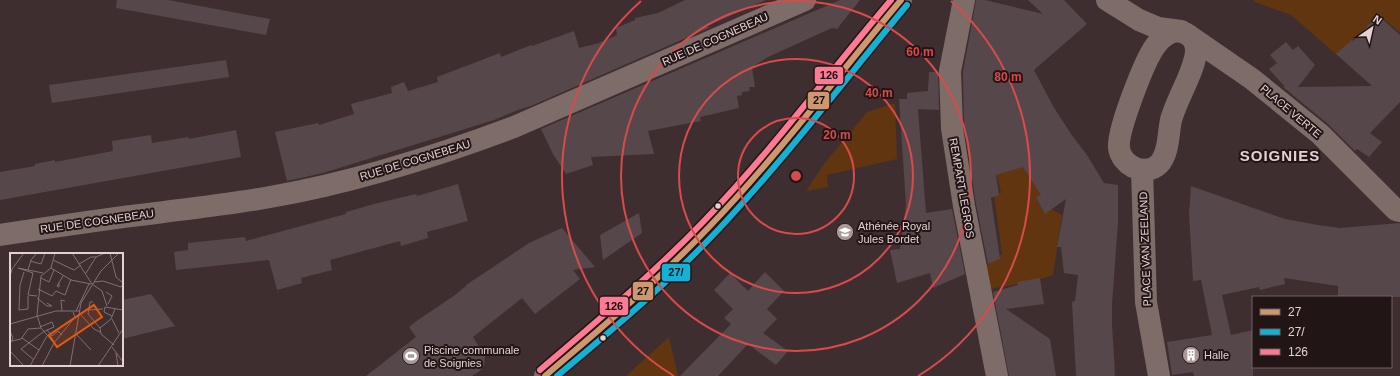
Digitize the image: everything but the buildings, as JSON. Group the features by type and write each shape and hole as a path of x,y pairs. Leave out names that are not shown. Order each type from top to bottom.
{"main road":[{"path":"545,376 684,253 731,205 901,0"}],"street":[{"name":"RUE DE COGNEBEAU","path":"0,235 270,197 306,190 375,172 479,140 514,127 805,0"},
{"name":"REMPART LEGROS","path":"964,0 950,71 952,128 964,206 997,376"},
{"path":"1106,0 1139,20 1158,28 1186,34 1195,42 1195,60 1171,120 1164,154 1158,165 1147,170 1142,170 1127,163 1119,148 1130,103 1139,79 1155,46 1161,39 1170,33 1186,34"},
{"path":"1139,20 1154,36 1155,46"},
{"name":"PLACE VERTE","path":"1186,34 1252,79 1320,134 1396,210 1400,211"},
{"name":"PLACE VAN ZEELAND","path":"1142,170 1146,302 1159,376"}],"shaded area":[{"path":"1253,0 1400,0 1400,33 1379,15 1356,39 1352,40 1337,55 1291,15"},
{"path":"895,103 897,159 827,175 828,187 806,191 824,164 867,112"},
{"path":"1021,163 1053,210 1062,215 1053,275 1028,282 986,290 985,267 1002,254 994,195 1001,193 996,172"},
{"path":"669,337 678,376 626,376"}],"transit line":[{"name":"126","path":"540,370 644,279 703,222 776,141 891,0"},
{"name":"27","path":"545,376 650,285 710,226 784,143 901,0"},
{"name":"27/","path":"557,376 659,288 716,232 790,149 907,5"}],"place":[{"name":"Athénée Royal Jules Bordet","path":"845,232"},
{"name":"Halle","path":"1191,355"},
{"name":"Piscine communale de Soignies","path":"411,356"}],"district":[{"name":"SOIGNIES","path":"1280,156"}]}
